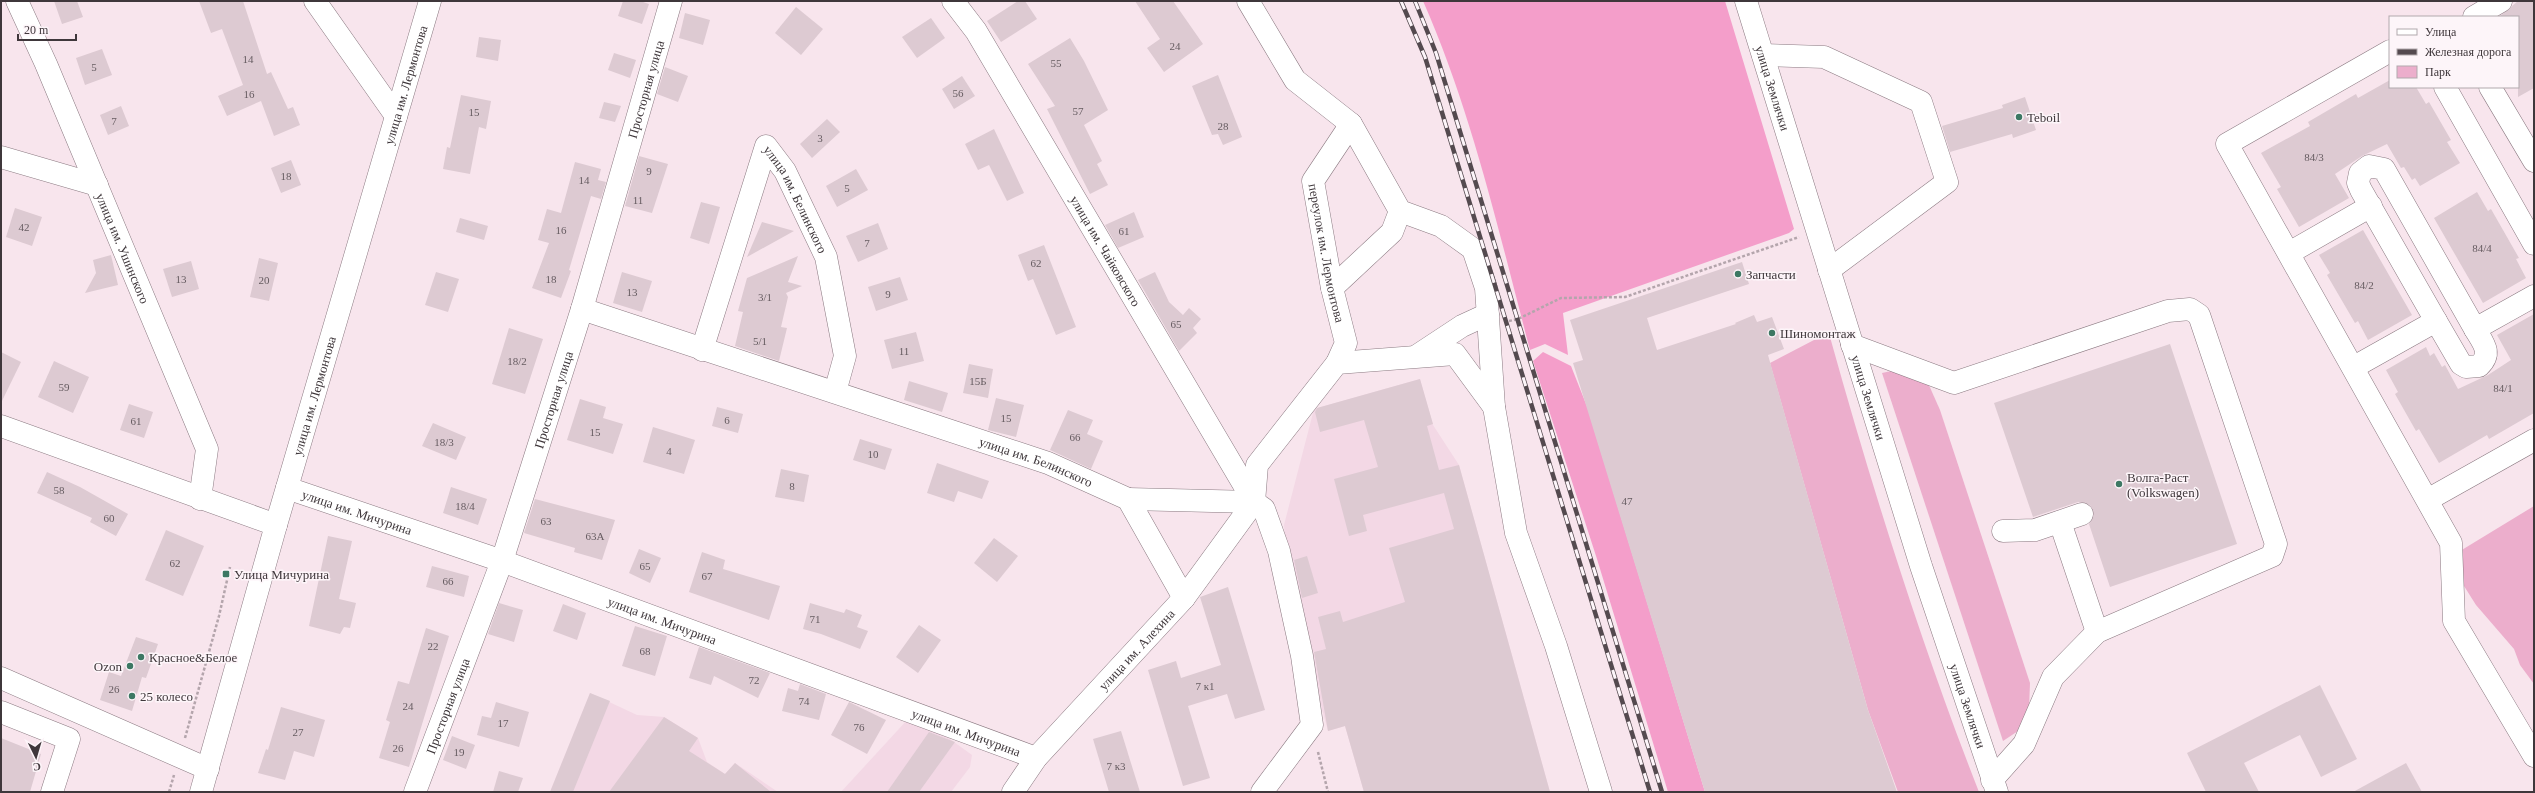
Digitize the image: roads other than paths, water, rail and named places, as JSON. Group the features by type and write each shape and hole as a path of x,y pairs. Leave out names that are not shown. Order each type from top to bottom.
{"main road":[{"name":"улица им. Ушинского","path":"17,1 97,185 208,449 200,499"},
{"path":"315,1 396,116"},
{"name":"улица им. Лермонтова","path":"201,792 276,525 430,1"},
{"name":"Просторная улица","path":"415,792 502,561 582,309 671,1"},
{"name":"улица им. Чайковского","path":"953,1 976,31 1254,502 1264,509 1280,551 1302,656 1312,725 1262,792"},
{"path":"1248,1 1296,80 1351,124 1400,211 1441,226 1473,249 1486,288 1494,407 1516,533 1556,646 1601,792"},
{"name":"улица Землячки","path":"1746,1 1921,566 1994,786"},
{"path":"2476,16 2501,1"},
{"path":"2389,53 2227,144 2429,499 2452,543 2454,621 2534,756"},
{"path":"1763,55 1824,57 1921,102 1947,182 1829,270"},
{"path":"2446,88 2534,244"},
{"path":"2491,88 2534,161"},
{"name":"переулок им. Лермонтова","path":"1254,502 1257,465 1337,363 1346,343 1332,288 1313,181 1351,124"},
{"name":"улица им. Белинского","path":"702,350 766,146 785,171 826,257 845,356 835,392"},
{"path":"1,157 97,185"},
{"path":"2369,166 2379,166 2384,169 2487,349 2485,360 2479,366 2466,367 2461,364 2371,206 2358,183 2360,173 2369,166"},
{"path":"2289,253 2371,206"},
{"path":"1332,288 1392,232 1400,211"},
{"path":"2475,329 2534,296"},
{"name":"улица им. Белинского","path":"582,309 702,350 835,392 1048,463 1128,499"},
{"path":"1852,345 1954,384 2168,311 2190,309 2199,315 2276,544 2272,556 2097,632 2053,677 2024,744 1994,786"},
{"path":"1418,355 1462,326 1488,314"},
{"path":"2354,367 2436,321"},
{"path":"1337,363 1418,355 1455,354 1494,407"},
{"path":"1,426 200,499 276,525"},
{"path":"2429,499 2534,440"},
{"name":"улица им. Мичурина","path":"287,488 502,561 1036,758"},
{"path":"1128,499 1254,502"},
{"path":"1128,499 1184,598"},
{"name":"улица им. Алехина","path":"1013,792 1036,758 1184,598 1254,502"},
{"path":"2003,531 2035,530 2082,514"},
{"path":"2060,522 2097,632"},
{"path":"1,678 208,769"},
{"path":"1,712 69,739 52,792"}],"railway":[{"path":"1401,1 1425,57 1650,792"},
{"path":"1415,1 1436,53 1662,792"}],"place":[{"name":"Teboil","path":"2019,117"},
{"name":"Запчасти","path":"1738,274"},
{"name":"Шиномонтаж","path":"1772,333"},
{"name":"Волга-Раст (Volkswagen)","path":"2119,484"},
{"name":"Улица Мичурина","path":"226,574"},
{"name":"Красное&Белое","path":"141,657"},
{"name":"Ozon","path":"130,666"},
{"name":"25 колесо","path":"132,696"}]}
